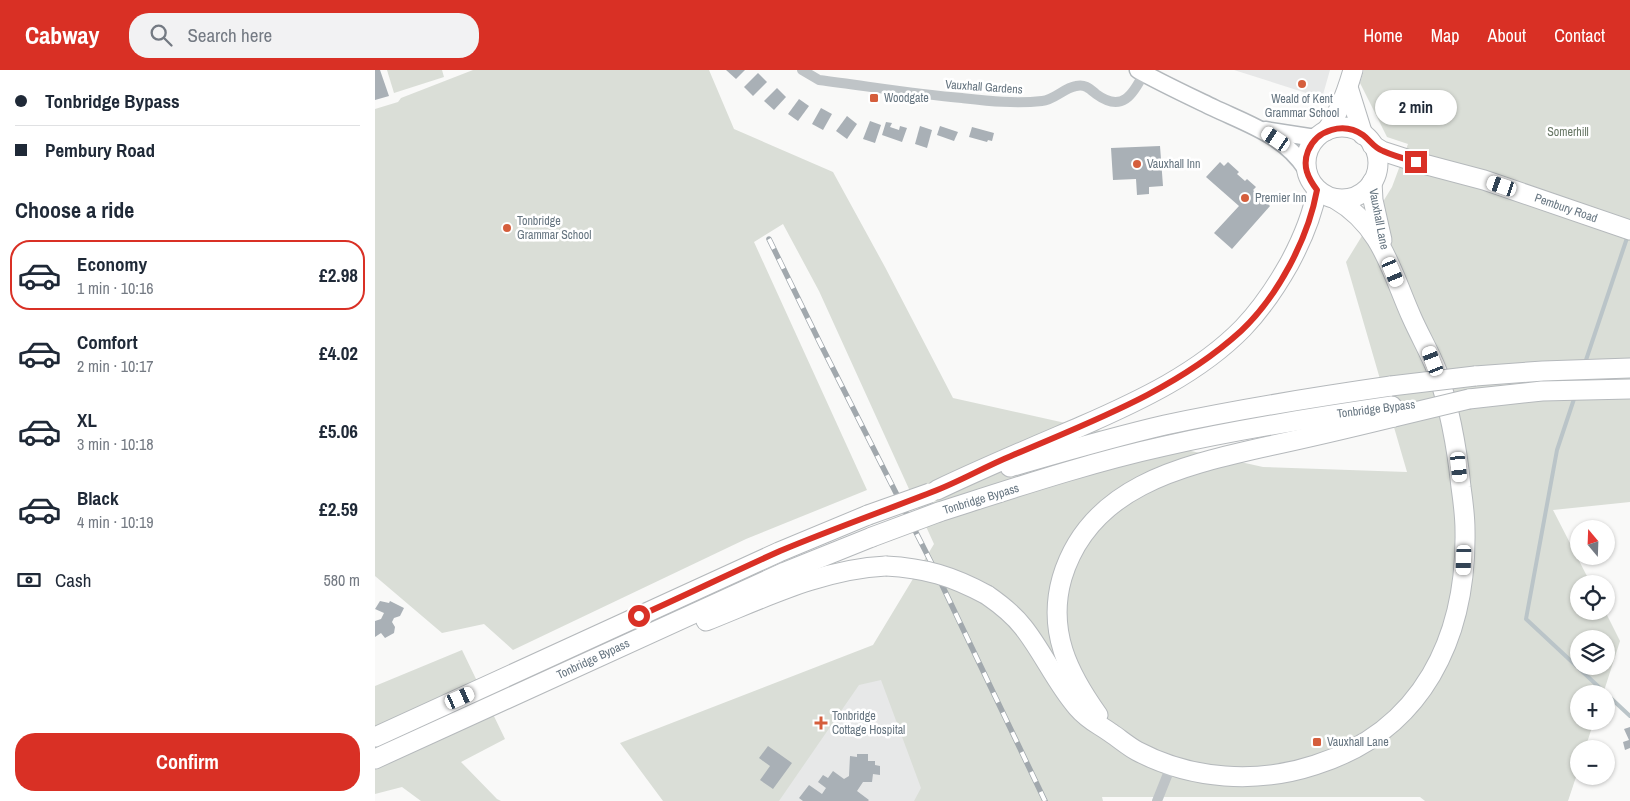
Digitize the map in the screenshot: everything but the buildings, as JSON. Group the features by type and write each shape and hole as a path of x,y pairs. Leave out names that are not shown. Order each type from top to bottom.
{"highway":[{"path":"1351,78 1367,140 1377,159 1374,178 1365,191 1345,199 1335,199 1317,190 1310,180 1306,169 1308,151 1334,120 1351,78"},
{"path":"1322,134 1335,128 1345,128 1355,130 1367,140"},
{"name":"Pembury Road","path":"1367,140 1382,151 1484,180 1630,230"},
{"name":"Pembury Road","path":"1374,178 1387,166 1399,162 1416,162"},
{"name":"Vauxhall Lane","path":"1374,178 1373,200 1386,256"},
{"path":"934,491 1124,407 1162,388 1219,349 1242,330 1275,290 1311,219 1317,190"},
{"name":"Vauxhall Lane","path":"528,689 601,664 783,590 840,572 865,567 885,566 924,569 970,586 987,595 1011,614 1022,626 1067,695 1091,722 1138,752 1171,766 1219,776 1271,775 1299,771 1327,762 1371,739 1389,726 1410,705 1428,682 1446,646 1459,608 1465,529 1457,445 1438,374 1386,256 1371,229 1350,207 1335,199"},
{"name":"Tonbridge Bypass","path":"375,736 779,552 868,515 934,491 1101,441 1163,426 1274,404 1391,386 1475,376 1630,368"},
{"path":"1110,733 1076,683 1067,664 1057,624 1059,597 1067,561 1077,542 1107,508 1130,491 1177,470 1209,460 1394,411 1474,398 1542,391 1630,389"},
{"name":"Tonbridge Bypass","path":"375,759 785,572 939,512 1105,461 1164,446 1335,414 1394,411"}],"main road":[{"path":"1141,72 1260,129 1292,150 1306,169"},
{"path":"1260,129 1309,137 1322,134"}],"street":[{"name":"Vauxhall Gardens","path":"802,70 819,80 940,96 1012,103 1045,101 1078,85 1087,86 1107,101 1119,102 1129,98 1135,90 1141,72"},
{"path":"1157,801 1171,766"}],"shaded area":[{"name":"Weald of Kent Grammar School","path":"1234,70 1330,70 1322,98"},
{"name":"Tonbridge Cottage Hospital","path":"891,655 953,801 696,801"}],"green space":[{"path":"387,70 442,70 444,77 394,93"},
{"name":"Somerhill","path":"473,70 709,70 734,129 833,172 953,398 1263,467 1407,472 1346,262 1392,187 1408,144 1387,137 1360,83 1364,70 1630,70 1630,502 1553,510 1570,543 1570,565 1581,565 1586,575 1570,575 1570,620 1610,620 1614,630 1570,630 1570,675 1609,675 1606,685 1570,685 1570,730 1591,730 1588,740 1570,740 1570,785 1573,785 1568,801 1425,801 1420,797 1102,797 1103,801 914,801 921,788 881,680 859,685 779,801 663,801 620,743 873,645 934,544 819,291 783,224 754,242 867,490 746,539 513,650 484,624 442,633 375,576 375,109 398,102 401,98"},
{"path":"1615,631 1620,641 1615,657"},
{"path":"462,650 505,739 461,762 501,801 421,801 402,787 375,794 375,686"}],"waterway":[{"path":"1585,363 1628,235"},
{"path":"1575,396 1557,450 1526,619 1630,716"}],"railway":[{"path":"769,239 932,564 1045,801"}],"place":[{"name":"Weald of Kent Grammar School","path":"1302,84"},
{"name":"Woodgate","path":"874,98"},
{"name":"Vauxhall Inn","path":"1137,164"},
{"name":"Premier Inn","path":"1245,198"},
{"name":"Tonbridge Grammar School","path":"507,228"},
{"name":"Tonbridge Cottage Hospital","path":"821,723"},
{"name":"Vauxhall Lane","path":"1317,742"}],"route":[{"path":"639,616 779,552 868,515 937,490 1124,407 1162,388 1195,367 1242,330 1275,290 1311,219 1317,190 1310,180 1306,169 1306,160 1312,143 1326,131 1335,128 1355,130 1382,151 1416,162"}]}
